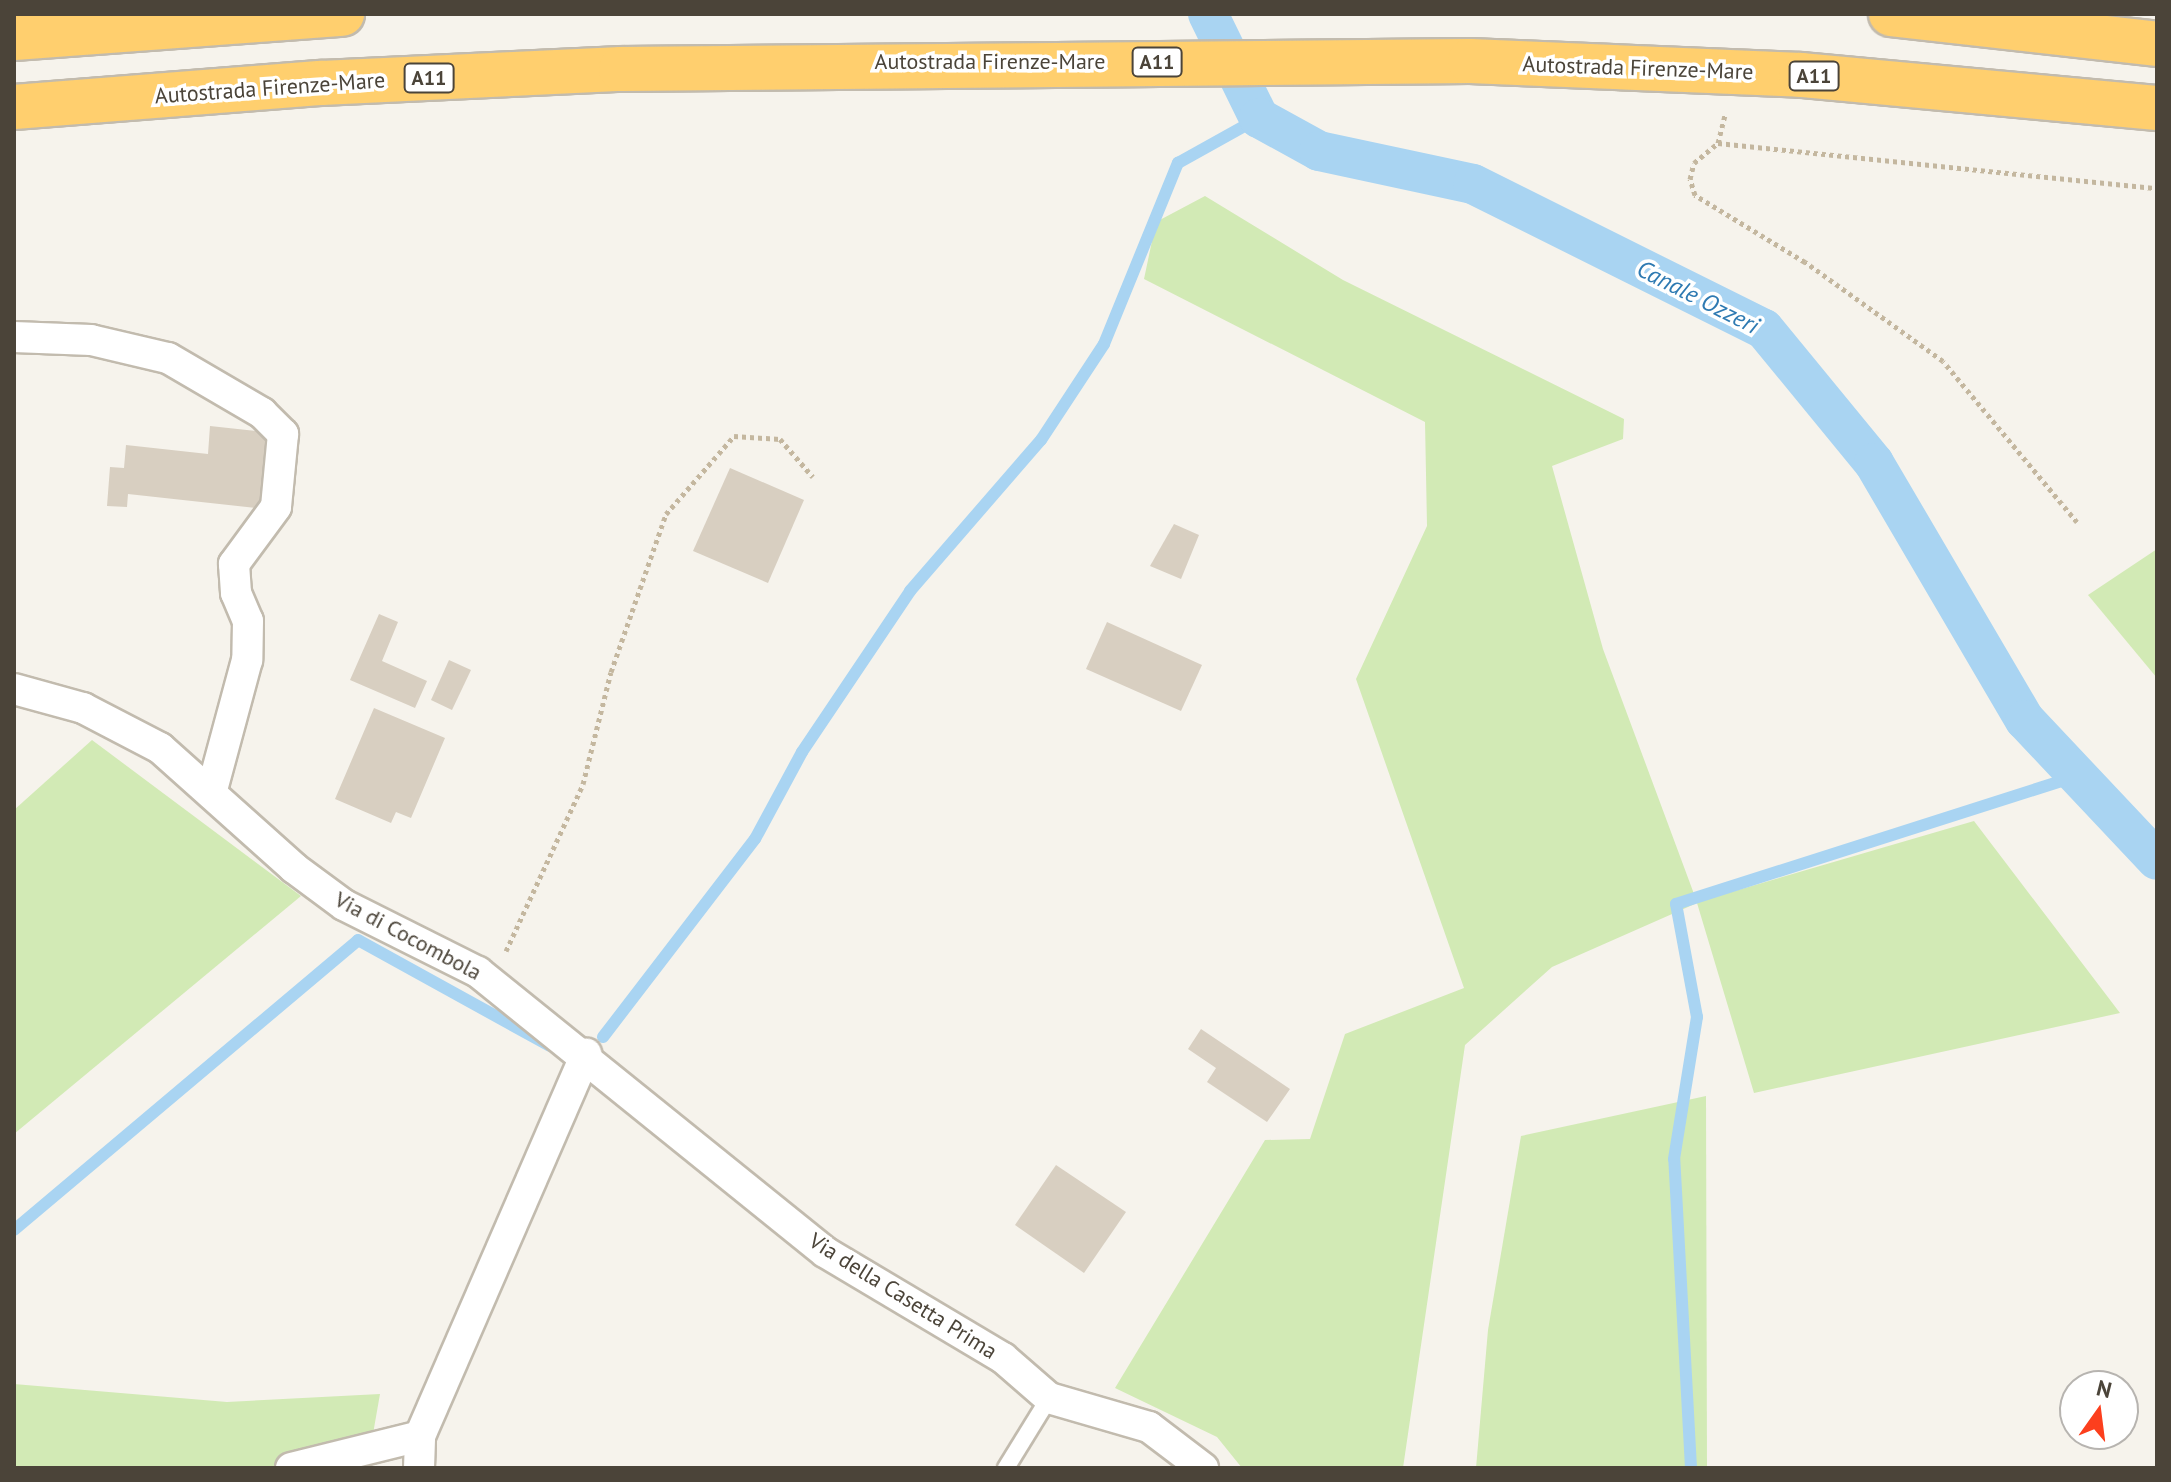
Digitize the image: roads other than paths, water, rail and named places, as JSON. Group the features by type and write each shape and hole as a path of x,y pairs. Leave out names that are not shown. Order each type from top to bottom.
{"highway":[{"path":"14,38 342,14"},
{"path":"1891,14 2157,44"},
{"name":"Autostrada Firenze-Mare","path":"14,107 322,83 845,63 1470,61 1801,75 2157,108"}],"street":[{"path":"14,337 91,340 168,358 262,413 283,434 276,507 234,564 236,593 248,621 247,660 211,793"},
{"name":"Via di Cocombola","path":"14,689 83,708 160,748 344,905 491,982 586,1054"},
{"path":"419,1468 420,1436 586,1054"},
{"name":"Via della Casetta Prima","path":"586,1054 825,1252 1003,1358 1049,1398 1149,1427 1203,1468"},
{"path":"291,1468 420,1436"}],"lane":[{"path":"1006,1468 1049,1398"}],"waterway":[{"name":"Canale Ozzeri","path":"1208,14 1259,118 1319,151 1473,184 1764,329 1874,463 2025,720 2157,860"},
{"path":"603,1037 755,839 802,752 910,591 1041,440 1104,344 1178,163 1259,118"},
{"path":"1691,1468 1674,1159 1697,1017 1676,904 2078,776"},
{"path":"14,1230 358,940 550,1046"}]}
